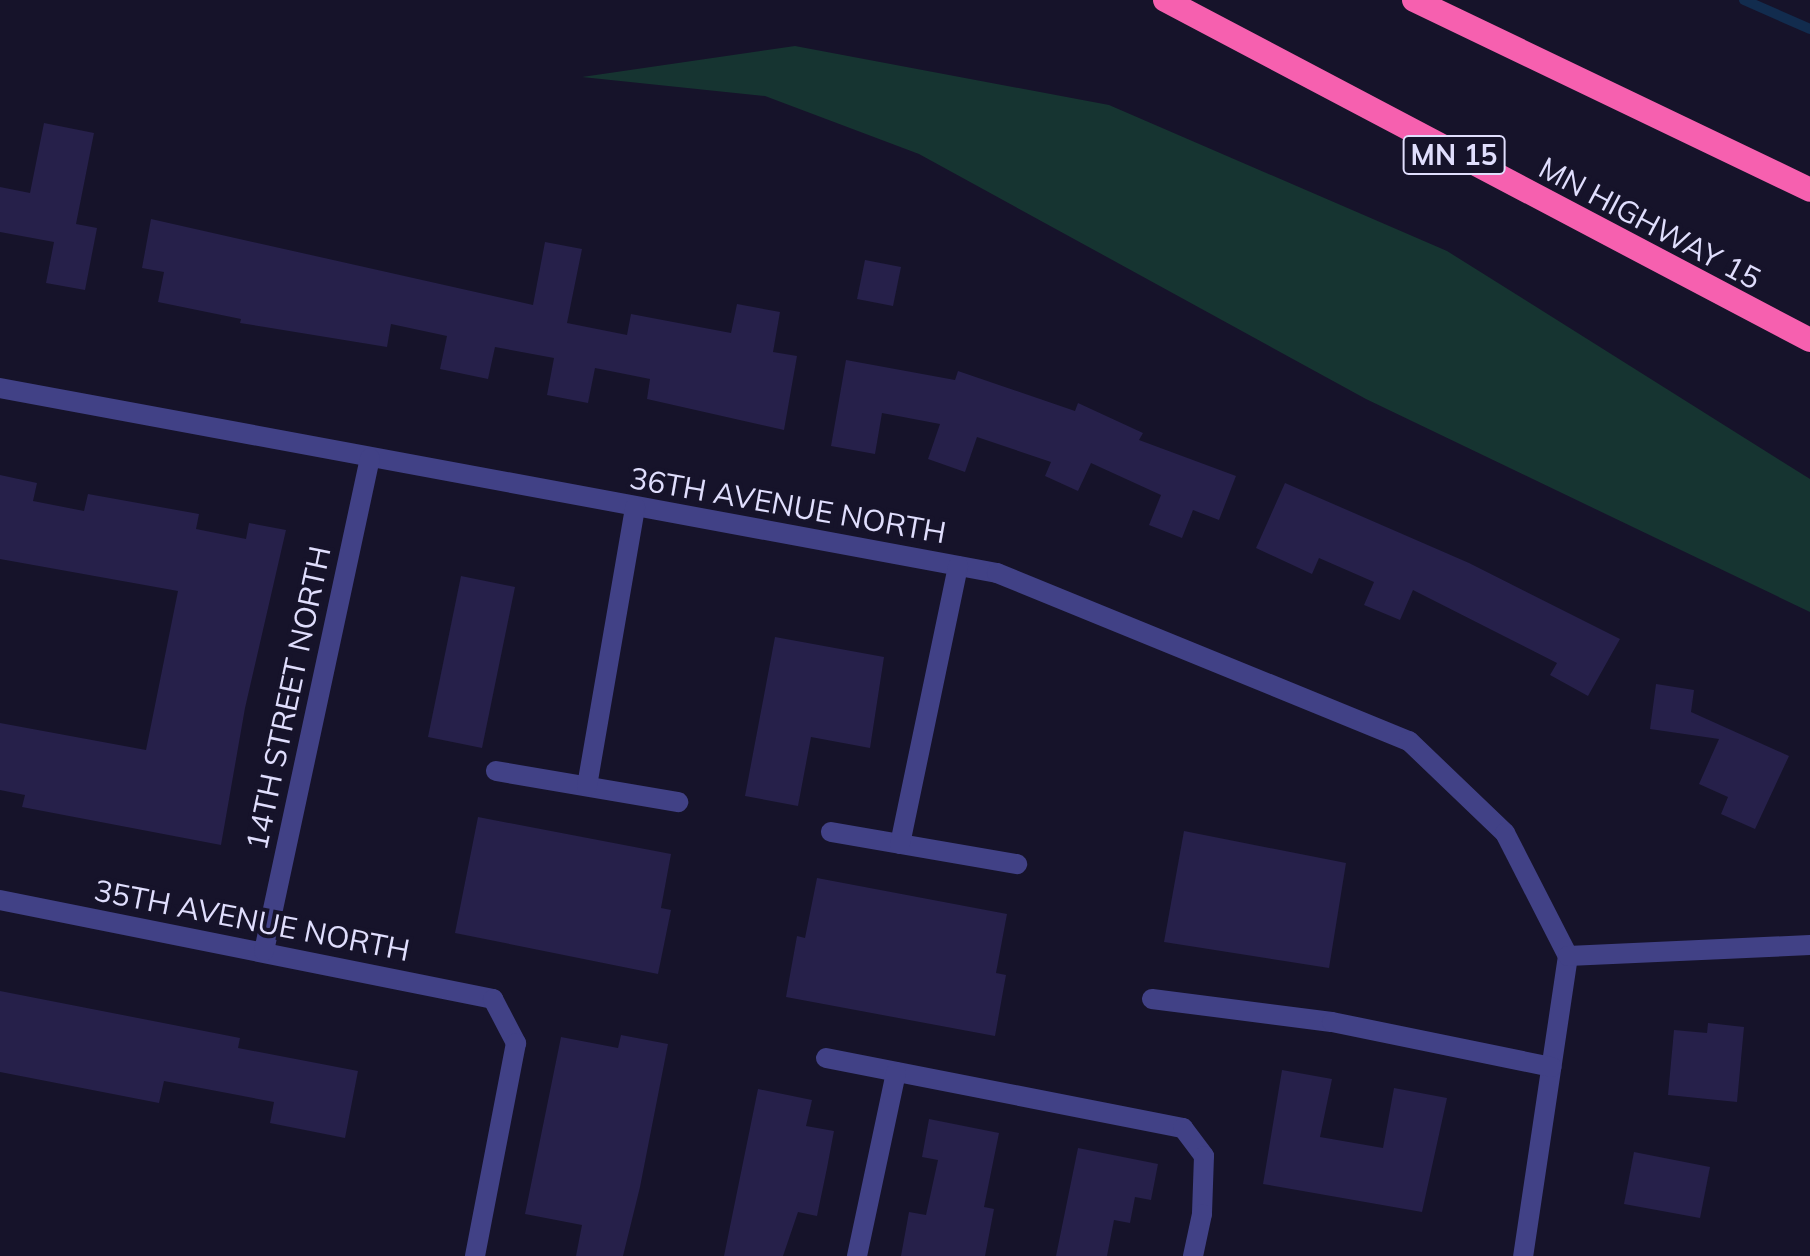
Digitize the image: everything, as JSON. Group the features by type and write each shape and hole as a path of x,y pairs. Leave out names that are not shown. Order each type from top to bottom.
{"highway":[{"name":"MN HIGHWAY 15","path":"1165,0 1810,340"},
{"path":"1414,0 1810,190"}],"street":[{"name":"36TH AVENUE NORTH","path":"0,388 997,573 1409,741 1505,833 1568,956"},
{"name":"14TH STREET NORTH","path":"264,951 370,458"},
{"path":"587,786 635,507"},
{"path":"900,844 958,566"},
{"path":"496,771 678,802"},
{"path":"831,832 1017,864"},
{"name":"35TH AVENUE NORTH","path":"0,900 493,999 516,1043 475,1256"},
{"path":"1523,1256 1568,956 1810,945"},
{"path":"1152,999 1332,1022 1551,1067"},
{"path":"826,1058 1183,1128 1204,1156 1202,1214 1193,1256"},
{"path":"857,1256 896,1072"}],"green space":[{"path":"795,46 1109,105 1447,251 1810,479 1810,612 1366,399 919,154 765,96 582,77"}],"building":[{"path":"44,123 94,133 76,224 97,228 85,290 46,283 54,242 0,232 0,187 30,193"},
{"path":"151,219 533,305 545,242 582,249 567,323 627,335 631,314 731,333 737,304 780,312 773,352 797,356 784,430 647,399 650,379 595,368 588,403 547,395 554,358 495,347 488,379 440,369 447,336 391,324 387,347 240,323 241,319 158,302 164,272 142,268"},
{"path":"865,260 901,267 893,306 857,299"},
{"path":"846,360 955,380 958,371 1075,411 1078,403 1143,433 1139,440 1236,476 1219,520 1193,510 1182,538 1149,525 1161,495 1091,463 1078,491 1045,476 1051,462 977,437 965,472 928,459 940,424 882,413 875,454 831,446"},
{"path":"0,475 37,483 33,501 84,511 88,494 199,514 196,529 246,539 249,523 286,530 245,708 221,845 22,807 25,795 0,790 0,723 146,750 178,591 0,559"},
{"path":"1285,483 1469,563 1620,639 1588,696 1550,675 1557,663 1413,590 1400,620 1364,605 1374,582 1319,558 1312,574 1256,548"},
{"path":"461,576 515,587 482,748 428,737"},
{"path":"775,637 884,657 870,748 811,737 798,806 745,796"},
{"path":"1656,684 1694,690 1691,712 1789,756 1755,829 1721,814 1728,797 1699,784 1719,739 1650,729"},
{"path":"478,817 671,854 661,908 671,910 658,974 455,933"},
{"path":"1184,831 1346,863 1329,968 1164,942"},
{"path":"817,878 1007,914 996,973 1006,975 995,1036 786,997 797,936 805,938"},
{"path":"0,991 240,1038 238,1048 358,1071 345,1138 270,1123 274,1102 164,1081 159,1103 0,1072"},
{"path":"1708,1023 1744,1027 1737,1102 1668,1095 1674,1030 1707,1033"},
{"path":"621,1035 668,1044 640,1187 623,1256 576,1256 582,1225 525,1214 561,1037 618,1048"},
{"path":"1282,1070 1332,1079 1320,1137 1383,1148 1394,1088 1447,1098 1422,1212 1263,1184"},
{"path":"758,1089 812,1100 806,1126 834,1131 827,1168 817,1216 798,1212 783,1256 724,1256"},
{"path":"929,1119 999,1133 984,1207 994,1209 985,1256 901,1256 909,1212 926,1215 938,1160 922,1157"},
{"path":"1078,1148 1158,1164 1151,1200 1135,1197 1130,1223 1114,1220 1107,1256 1056,1256"},
{"path":"1634,1152 1710,1167 1700,1218 1624,1204"}],"waterway":[{"path":"1744,0 1810,29"}]}
